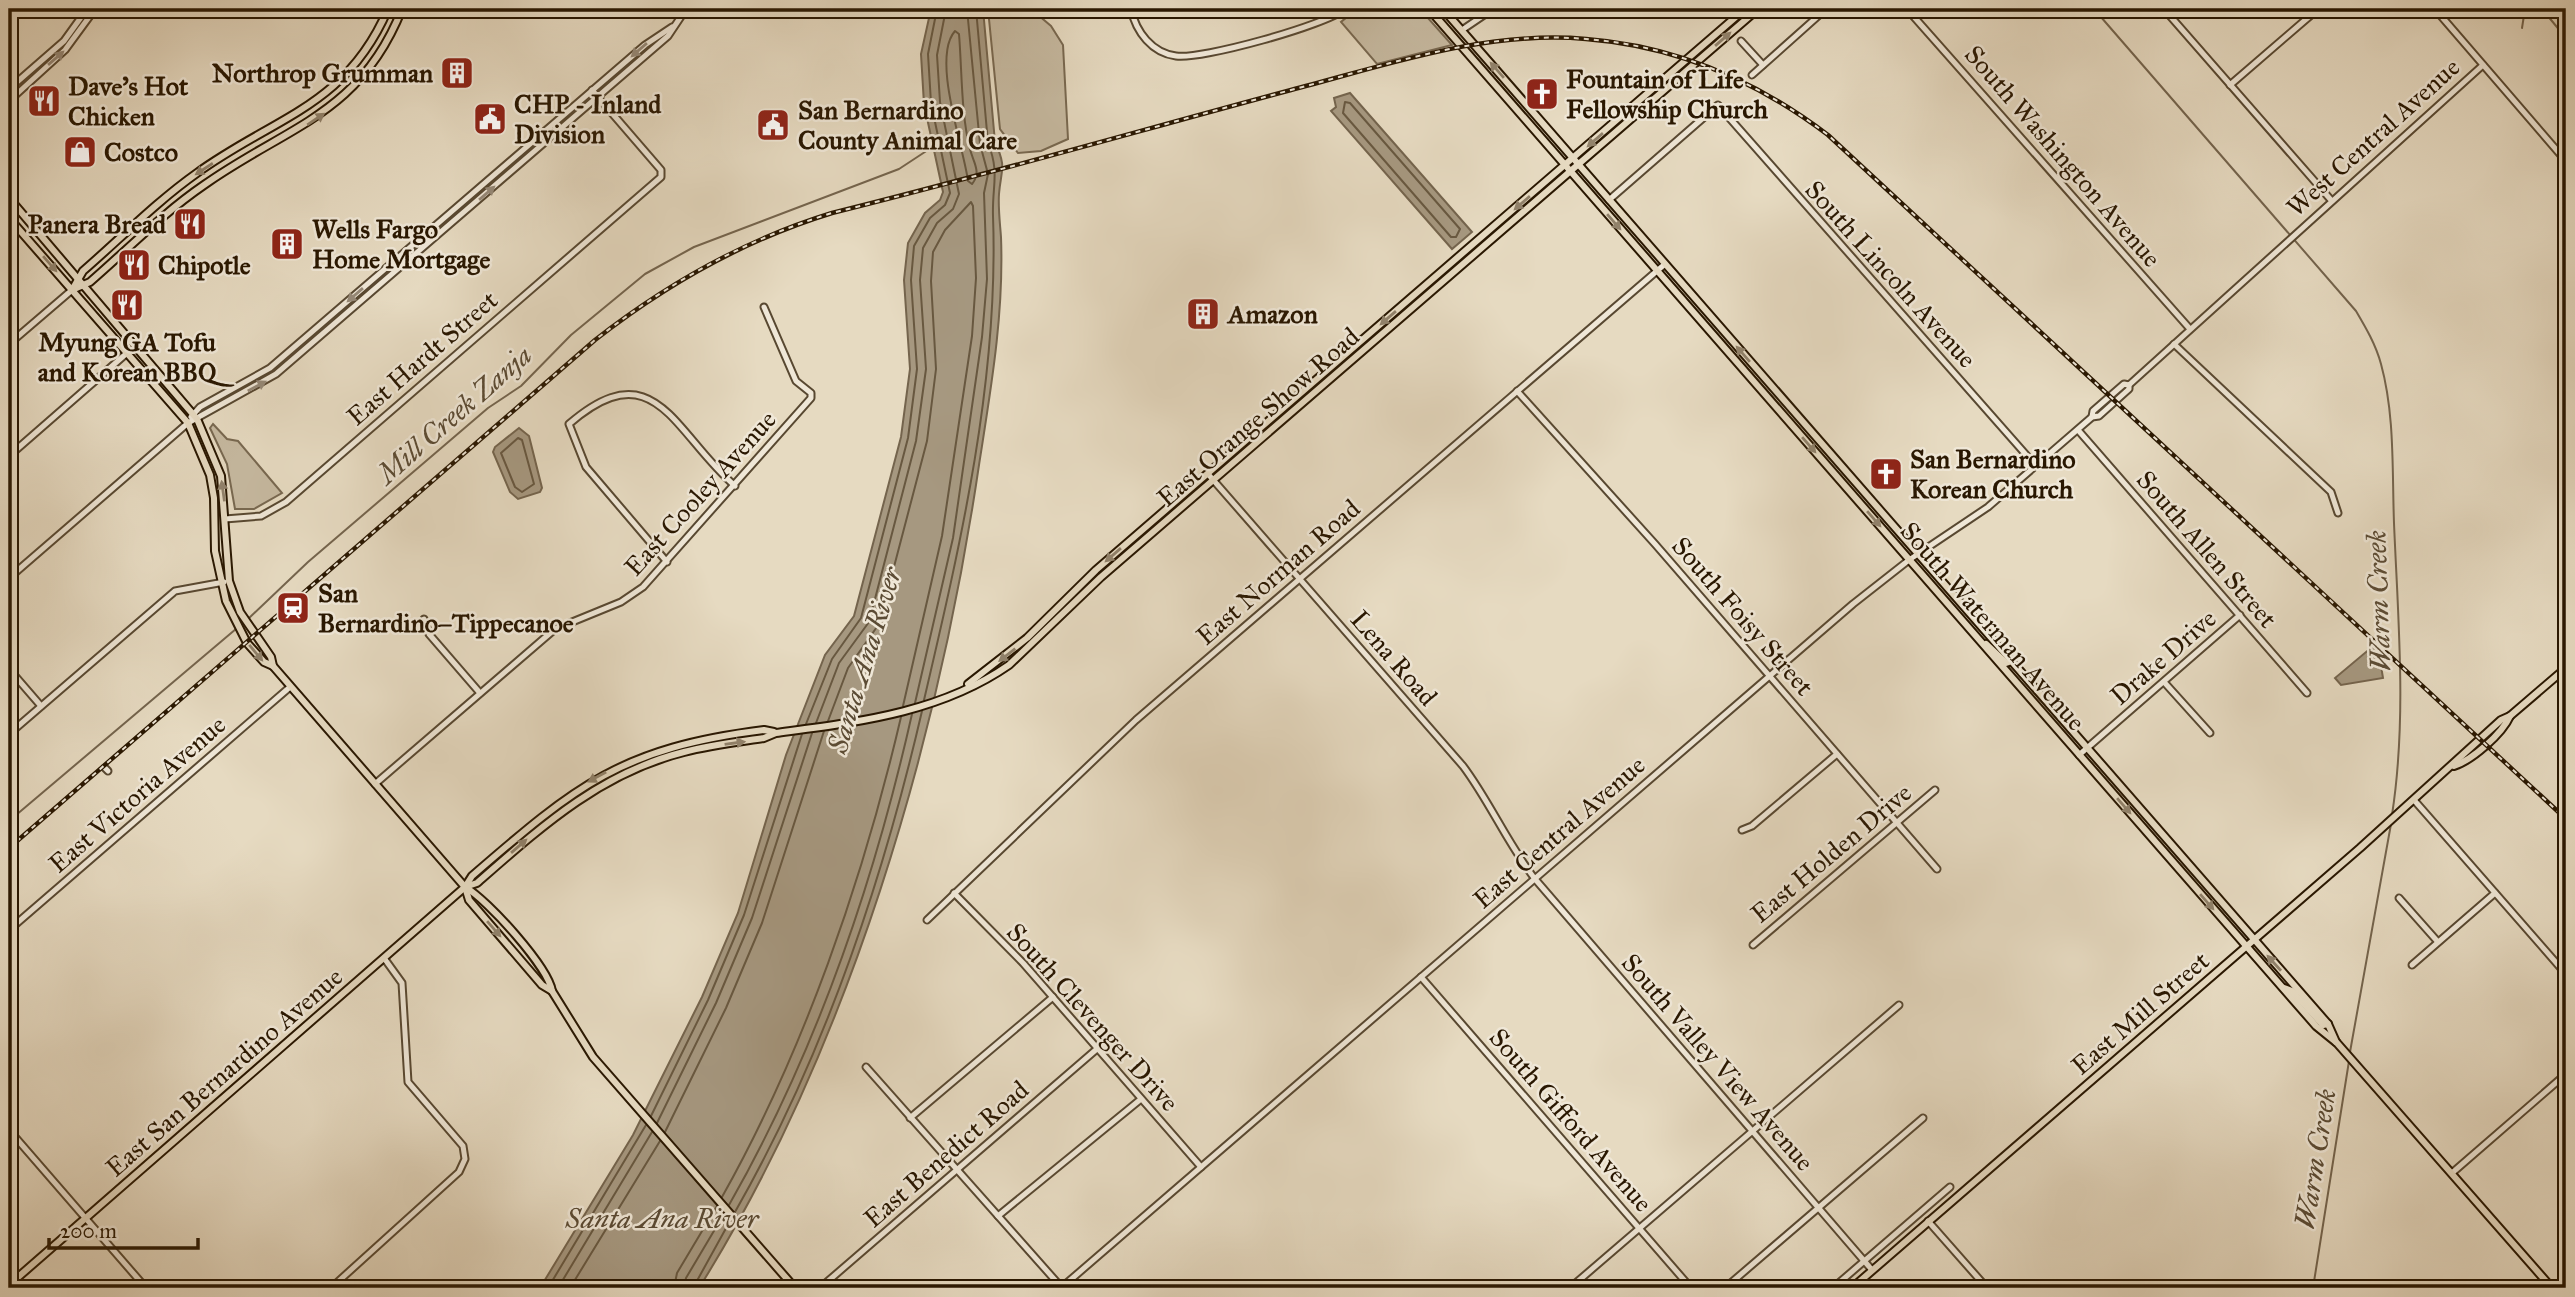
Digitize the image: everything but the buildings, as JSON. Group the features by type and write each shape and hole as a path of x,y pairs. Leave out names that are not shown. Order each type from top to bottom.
{"main road":[{"path":"72,290 78,277 197,173 297,115 333,88 364,53 388,9"},
{"path":"72,290 84,285 204,185 328,111 375,60 402,9"},
{"name":"South Waterman Avenue","path":"1429,9 2321,1032 2337,1043 2552,1288"},
{"name":"South Waterman Avenue","path":"1443,9 2328,1024 2337,1043"},
{"name":"East Orange Show Road","path":"958,692 1017,648 1154,520 1745,9"},
{"name":"East Orange Show Road","path":"776,733 890,716 958,692 1009,665 1159,527 1572,173 1758,9"},
{"path":"9,198 198,419 217,464 225,519 229,581 240,612 271,657 273,666 466,887 469,900 542,985 552,991 585,1047 795,1288"},
{"path":"9,218 27,218"},
{"path":"9,218 188,423 210,475 220,583 242,635 264,662 273,666"},
{"path":"1440,274 1446,281"},
{"path":"215,519 225,519"},
{"path":"1154,520 1159,527"},
{"path":"1052,613 1059,618"},
{"path":"1976,637 2007,663 2012,662"},
{"name":"East Mill Street","path":"1852,1288 2400,812 2496,734 2510,716 2566,668"},
{"path":"466,887 474,874 576,790 640,757 691,741 764,730 776,733"},
{"path":"466,887 477,883 561,811 589,791 643,765 694,750 764,738 776,733"},
{"path":"691,741 694,750"},
{"name":"East San Bernardino Avenue","path":"9,1285 466,887"},
{"path":"2283,988 2292,990 2323,1026 2328,1024"}],"street":[{"path":"9,89 64,41 87,9"},
{"path":"9,101 65,50 95,9"},
{"path":"9,578 188,423 276,374 668,36 686,9"},
{"path":"1131,9 1140,32 1160,51 1174,56 1197,55 1321,23 1345,9"},
{"path":"1462,30 1493,9"},
{"path":"1752,75 1826,9"},
{"name":"South Washington Avenue","path":"1907,9 2190,329"},
{"path":"2164,9 2331,200"},
{"path":"2230,85 2318,9"},
{"path":"2435,9 2566,161"},
{"path":"188,423 192,413 270,368 592,90 661,32 672,27"},
{"path":"1741,41 1763,65"},
{"name":"West Central Avenue","path":"2289,237 2483,65"},
{"path":"592,90 598,97"},
{"name":"East Hardt Street","path":"225,519 261,516 286,502 663,174 598,97"},
{"name":"South Lincoln Avenue","path":"1609,200 1718,105 2036,467"},
{"name":"East Central Avenue","path":"1062,1288 1768,676 1909,560 1988,507 2092,417 2099,416 2289,237"},
{"name":"East Norman Road","path":"926,920 1121,734 1665,264"},
{"path":"9,344 72,290"},
{"name":"East Cooley Avenue","path":"375,784 555,629 631,596 667,562 811,398 811,393 796,381 764,307"},
{"path":"2174,344 2331,492 2338,513"},
{"path":"9,456 127,353"},
{"name":"South Foisy Street","path":"1517,391 1655,544 1937,869"},
{"path":"667,562 583,463 569,424 590,406 612,395 632,392 649,397 735,486"},
{"name":"South Allen Street","path":"2078,430 2307,693"},
{"name":"Lena Road","path":"1208,474 1463,766 1483,795 1514,852 1535,879"},
{"path":"9,734 175,591 229,581"},
{"name":"Drake Drive","path":"2079,755 2240,615"},
{"path":"424,618 429,634 480,693"},
{"path":"9,668 41,706"},
{"path":"2164,682 2210,733"},
{"name":"East Victoria Avenue","path":"9,930 290,687"},
{"path":"1742,830 1752,826 1836,754"},
{"name":"East Holden Drive","path":"1754,944 1934,790"},
{"path":"2414,800 2566,974"},
{"name":"South Valley View Avenue","path":"1535,879 1872,1270"},
{"name":"South Clevenger Drive","path":"954,893 1053,997 1201,1167"},
{"path":"2412,965 2495,893"},
{"path":"2399,898 2438,943"},
{"path":"331,1288 459,1172 464,1164 461,1143 408,1082 402,983 384,958"},
{"name":"South Gifford Avenue","path":"1421,977 1691,1288"},
{"path":"909,1118 1053,997"},
{"path":"1570,1288 1899,1005"},
{"name":"East Benedict Road","path":"820,1288 1098,1048"},
{"path":"866,1067 1062,1288"},
{"path":"2452,1173 2566,1074"},
{"path":"998,1216 1141,1099"},
{"path":"1725,1288 1923,1118"},
{"path":"9,1130 146,1288"},
{"path":"1833,1288 1950,1187"},
{"path":"1928,1222 1987,1288"}],"shaded area":[{"path":"988,9 1031,9 1051,26 1063,45 1068,139 1041,151 1018,153 1000,129"},
{"path":"1357,9 1420,9 1452,45 1377,64 1341,22"},
{"path":"213,424 227,439 238,441 282,493 254,509 235,509 227,464 210,428"}],"water":[{"name":"Santa Ana River","path":"931,9 983,9 995,142 1002,163 999,199 1001,294 992,379 961,571 939,678 912,785 880,891 843,996 800,1097 752,1195 699,1288 540,1288 633,1135 702,997 738,913 786,755 825,655 854,616 901,437 910,369 904,280 908,243 925,213 940,200 943,192 924,104 921,54"},
{"path":"1350,93 1472,232 1452,249 1331,111 1336,107 1334,98"},
{"path":"519,428 529,436 542,488 540,492 518,499 510,492 493,452 495,447"},
{"path":"2372,647 2379,654 2383,678 2341,685 2335,678"}],"waterway":[{"name":"Warm Creek","path":"2094,9 2356,311 2376,350 2385,383 2391,423 2399,632 2399,742 2392,815"},
{"path":"2522,28 2525,9"},
{"path":"2542,9 2566,38"},
{"name":"Mill Creek Zanja","path":"247,620 308,562 488,408 521,386 571,335 645,274 694,247 899,169 934,146"},
{"name":"Mill Creek Zanja","path":"9,821 243,623"},
{"name":"Warm Creek","path":"2350,1052 2391,824"},
{"name":"Warm Creek","path":"2313,1288 2349,1061"}],"railway":[{"path":"9,848 595,340 650,300 708,265 768,236 832,213 1400,61 1474,45 1549,38 1619,43 1683,58 1714,69 1773,98 1828,135 2566,819"}],"place":[{"name":"Northrop Grumman","path":"457,73"},
{"name":"Fountain of Life Fellowship Church","path":"1542,94"},
{"name":"Dave's Hot Chicken","path":"44,101"},
{"name":"CHP - Inland Division","path":"490,119"},
{"name":"San Bernardino County Animal Care","path":"773,125"},
{"name":"Costco","path":"80,152"},
{"name":"Panera Bread","path":"190,224"},
{"name":"Wells Fargo Home Mortgage","path":"287,244"},
{"name":"Chipotle","path":"134,265"},
{"name":"Myung GA Tofu and Korean BBQ","path":"127,305"},
{"name":"Amazon","path":"1203,314"},
{"name":"San Bernardino Korean Church","path":"1886,474"},
{"name":"San Bernardino–Tippecanoe","path":"293,608"}]}
